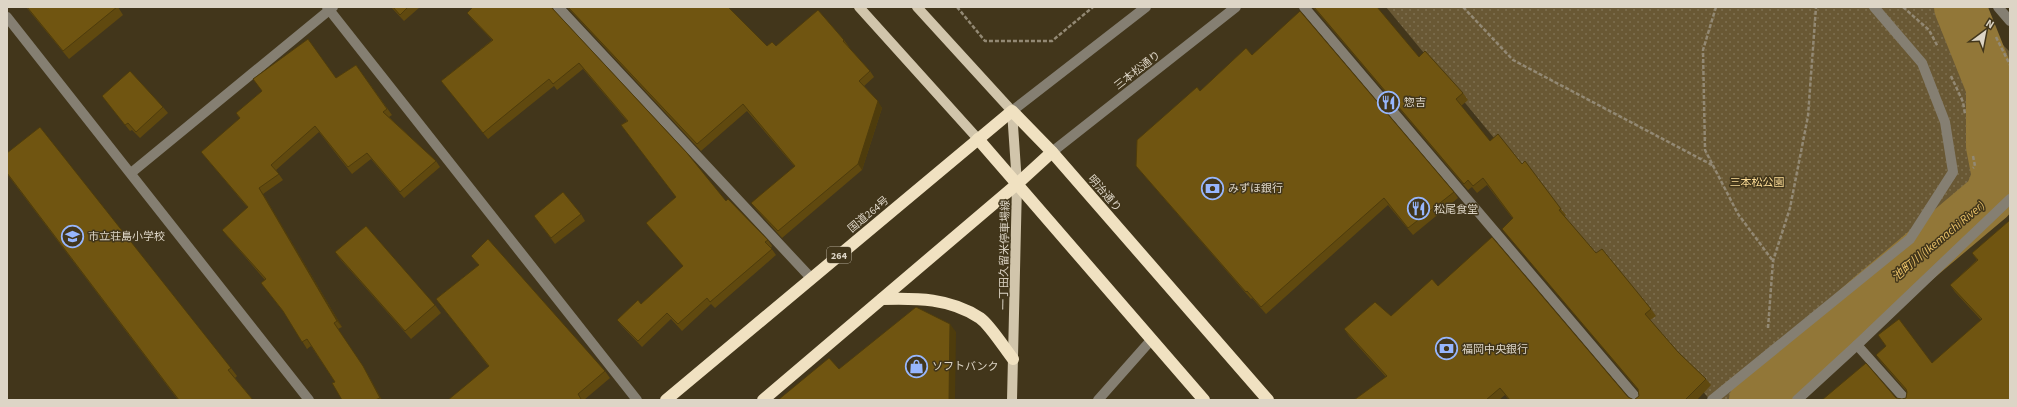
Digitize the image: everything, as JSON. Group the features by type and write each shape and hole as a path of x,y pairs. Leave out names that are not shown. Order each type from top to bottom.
{"highway":[{"name":"国道264号","path":"666,400 1012,111"},
{"name":"明治通り","path":"1012,111 1052,152 1268,400"},
{"path":"978,139 1204,400"},
{"path":"763,400 1017,184 1052,152"},
{"path":"882,299 922,298 948,303 981,319 1013,359"}],"main road":[{"path":"859,7 978,139"},
{"name":"明治通り","path":"918,7 1012,111"},
{"name":"一丁田久留米停車場線","path":"1012,111 1017,184 1012,400"}],"street":[{"path":"558,7 811,278"},
{"path":"1012,111 1146,7"},
{"name":"三本松通り","path":"1052,152 1236,7"},
{"path":"1304,7 1638,400"},
{"path":"1712,400 1910,239 1953,172 1945,122 1922,63 1874,7"},
{"path":"1998,7 2010,21"},
{"path":"131,172 330,8 638,400"},
{"path":"7,17 131,172 309,400"},
{"path":"1797,400 2010,199"},
{"path":"1098,400 1152,339"},
{"path":"1857,345 1906,400"}],"path":[{"path":"956,7 985,41 1052,40 1093,7"},
{"path":"1463,7 1514,60 1714,166"},
{"path":"1716,7 1703,50 1705,150 1738,214 1773,261"},
{"path":"1768,332 1773,261 1790,208 1808,116 1816,7"}],"green space":[{"name":"三本松公園","path":"1386,7 1965,7 2010,52 2010,183 1780,400 1710,400"}],"building":[{"path":"27,7 117,7 63,51"},
{"path":"393,7 408,7 400,15"},
{"path":"473,7 551,7 687,153 726,201 728,199 768,240 765,242 772,249 710,302 707,298 678,324 667,313 638,341 617,320 638,300 641,304 683,266 646,223 676,197 621,125 628,121 579,63 553,84 549,79 483,133 441,81 493,40 467,13"},
{"path":"568,7 728,7 767,46 772,42 776,46 818,10 870,71 859,81 878,101 858,164 778,231 751,203 795,166 743,104 697,144"},
{"path":"1314,7 1377,7 1419,57 1425,51 1463,93 1456,99 1490,141 1498,134 1522,164 1525,161 1561,209 1559,210 1596,253 1602,249 1651,309 1645,314 1678,352 1706,379 1685,400 1634,400 1639,396 1638,389 1502,229 1513,218 1483,178 1473,186 1468,180 1464,184"},
{"path":"1300,11 1454,192 1408,228 1384,198 1261,307 1238,283 1136,166 1137,140 1197,87 1200,91 1246,48 1252,55"},
{"path":"308,39 336,78 356,65 387,109 383,112 436,161 400,192 367,153 348,167 315,126 271,165 279,174 259,188 337,321 334,323 363,366 380,398 375,400 342,400 332,383 335,382 307,339 302,342 283,311 261,283 266,279 222,230 248,207 201,152 240,118 236,113 262,91 253,79"},
{"path":"130,71 163,107 136,132 128,123 125,125 102,96"},
{"path":"40,127 231,368 228,370 253,400 179,400 7,173 7,153"},
{"path":"563,192 581,214 551,238 534,216"},
{"path":"2010,220 2010,400 1822,400 1866,363 1896,398 1906,398 1906,389 1876,355 1886,346 1878,335 1899,319 1932,363 1982,319 1950,285 1978,260 1972,253"},
{"path":"366,226 435,305 405,331 335,252"},
{"path":"1492,237 1628,397 1634,400 1510,400 1500,388 1486,400 1354,400 1387,376 1344,329 1375,302 1391,316 1432,279 1438,286"},
{"path":"488,239 605,371 578,394 581,399 580,400 448,400 489,366 436,299 479,265 471,256"},
{"path":"916,307 950,324 949,400 778,400 829,358 839,369"}],"waterway":[{"name":"池町川 (Ikemachi River)","path":"1755,400 1870,298 1990,197 1998,177 1992,146 1992,87 1960,7"}],"place":[{"name":"惣吉","path":"1388,102"},
{"name":"みずほ銀行","path":"1212,188"},
{"name":"松尾食堂","path":"1418,209"},
{"name":"市立荘島小学校","path":"72,236"},
{"name":"福岡中央銀行","path":"1447,349"},
{"name":"ソフトバンク","path":"916,366"}]}
